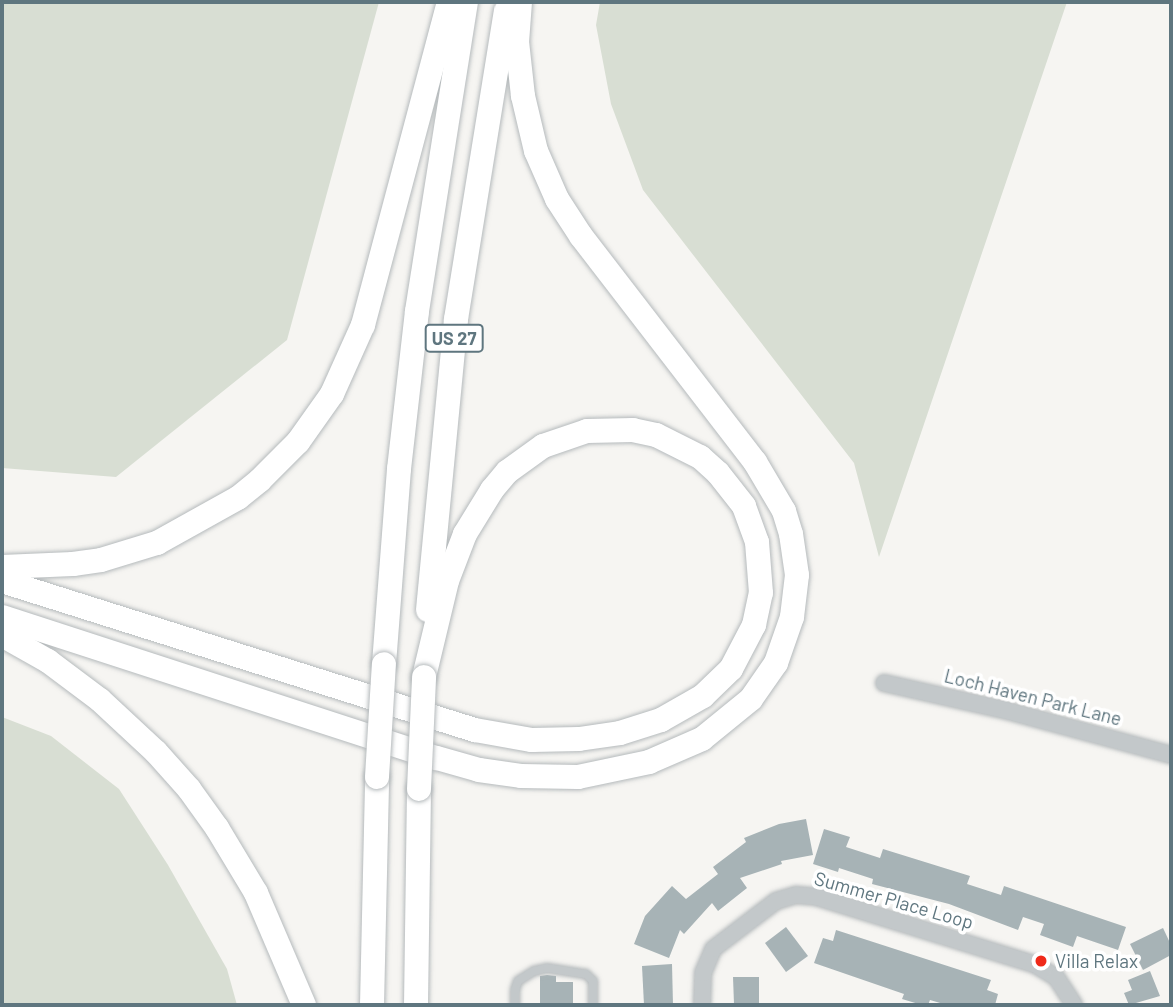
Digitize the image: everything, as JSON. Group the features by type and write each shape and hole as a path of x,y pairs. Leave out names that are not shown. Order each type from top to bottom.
{"highway":[{"path":"2,567 101,560 157,543 238,498 299,442 332,394 363,325 449,2"},
{"name":"US 27","path":"372,1005 371,944 377,777 399,468 436,180 466,2"},
{"name":"US 27","path":"416,1005 419,789 424,677 440,470 455,332 507,2"},
{"path":"2,617 450,762 521,776 593,775 649,762 702,739 734,716 751,699 776,663 792,617 797,575 791,534 779,503 755,463 581,236 557,199 536,151 523,96 517,42 520,2"},
{"path":"2,581 475,730 524,740 579,739 620,733 662,720 703,696 731,669 751,633 761,593 757,542 744,506 718,473 700,457 656,435 634,430 587,431 543,446 507,472 492,490 465,534 447,581 424,677"},
{"path":"2,635 48,661 86,688 144,740 178,777 217,828 256,893 304,1005"},
{"path":"371,944 381,1005"}],"street":[{"name":"Loch Haven Park Lane","path":"884,683 1009,711 1171,755"},
{"name":"Summer Place Loop","path":"702,1005 703,972 713,949 776,901 796,895 817,897 1034,964 1056,977 1074,1005"}],"lane":[{"path":"515,1005 514,990 523,977 547,968 576,971 593,981 593,1005"}],"shaded area":[{"path":"2,2 379,2 287,340 116,477 2,468"},
{"path":"600,2 1067,2 879,557 854,463 643,190 611,104 596,25"},
{"path":"2,717 51,736 119,789 168,865 227,969 237,1005 2,1005"}],"building":[{"path":"806,819 813,855 781,861 782,864 740,878 747,888 718,911 712,903 684,934 680,930 669,958 634,944 645,916 672,886 686,899 718,874 713,867 746,842 744,838 779,824"},
{"path":"824,829 850,837 846,847 880,858 883,849 970,876 967,884 1001,895 1004,886 1126,927 1118,950 1077,936 1073,947 1040,935 1044,924 1023,917 1018,930 949,904 872,884 873,879 839,868 838,872 813,864"},
{"path":"786,927 808,956 786,972 765,943"},
{"path":"1163,928 1171,945 1171,955 1143,970 1130,944"},
{"path":"836,930 991,980 987,990 998,994 995,1005 947,1005 930,1000 928,1005 922,1005 902,999 904,994 814,963 823,938 833,941"},
{"path":"672,964 673,1005 644,1005 642,966"},
{"path":"1150,971 1160,996 1129,1005 1124,993 1132,990 1128,980"},
{"path":"540,976 556,976 556,982 573,982 573,1005 540,1005"},
{"path":"733,977 759,977 759,1003 734,1004"}],"place":[{"name":"Villa Relax","path":"1041,961"}]}
